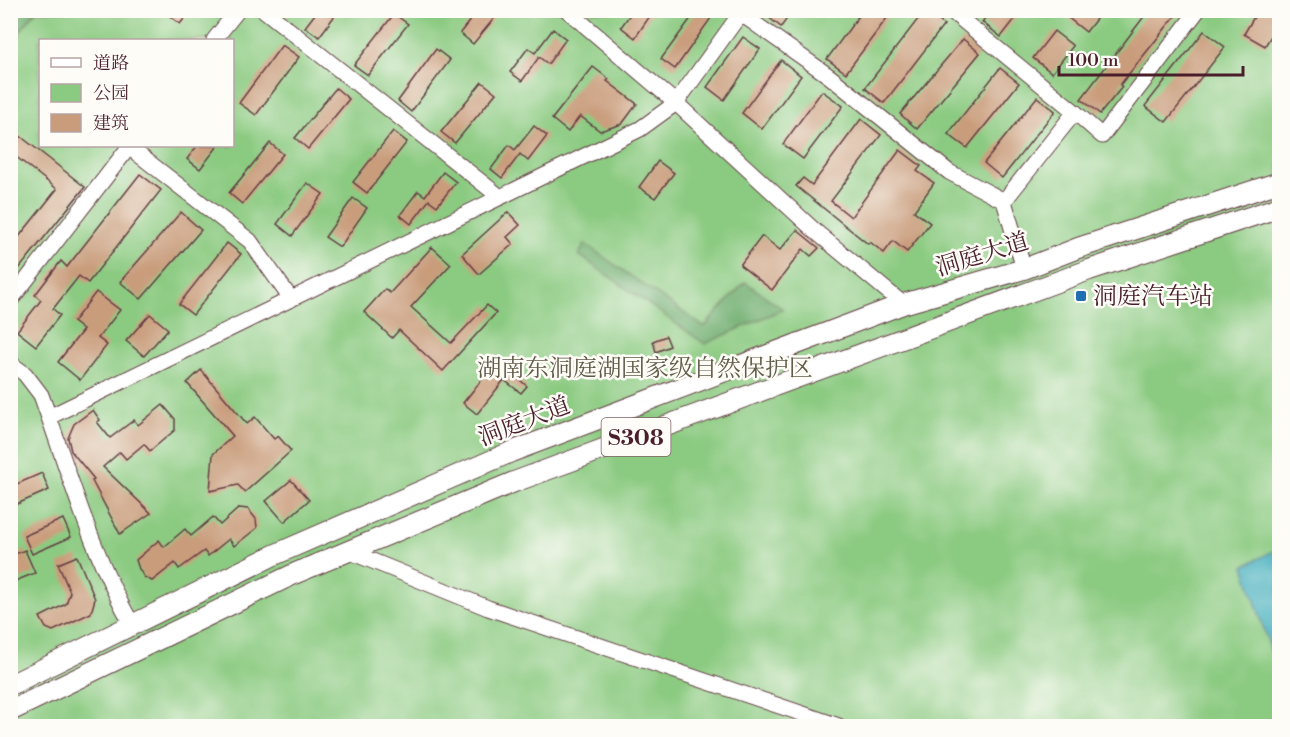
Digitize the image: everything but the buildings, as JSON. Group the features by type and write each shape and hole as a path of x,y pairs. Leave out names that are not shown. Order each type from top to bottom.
{"main road":[{"name":"洞庭大道","path":"10,685 274,555 511,452 903,304 1024,269 1078,248 1280,182"},
{"name":"洞庭大道","path":"10,711 296,573 514,482 1089,270 1280,207"}],"street":[{"path":"215,39 238,10"},
{"path":"264,10 500,197"},
{"path":"567,10 586,17 815,231 903,304"},
{"path":"950,10 1075,111 1102,136 1198,10"},
{"path":"49,417 640,129 676,103 741,12 829,76 949,172 1004,201 1024,269"},
{"path":"1004,201 1075,111"},
{"path":"10,301 129,147"},
{"path":"131,147 250,241 291,299"},
{"path":"10,363 25,374 41,395 115,595 133,626"},
{"path":"348,551 488,608 839,726"}],"green space":[{"name":"湖南东洞庭湖国家级自然保护区","path":"10,11 1279,11 1279,726 11,726"},
{"path":"10,11 36,11 11,43"},
{"path":"585,244 704,327 745,282 783,309 705,344 579,255"}],"water":[{"path":"1279,548 1279,677 1244,566"}],"place":[{"name":"洞庭汽车站","path":"1081,296"}]}
